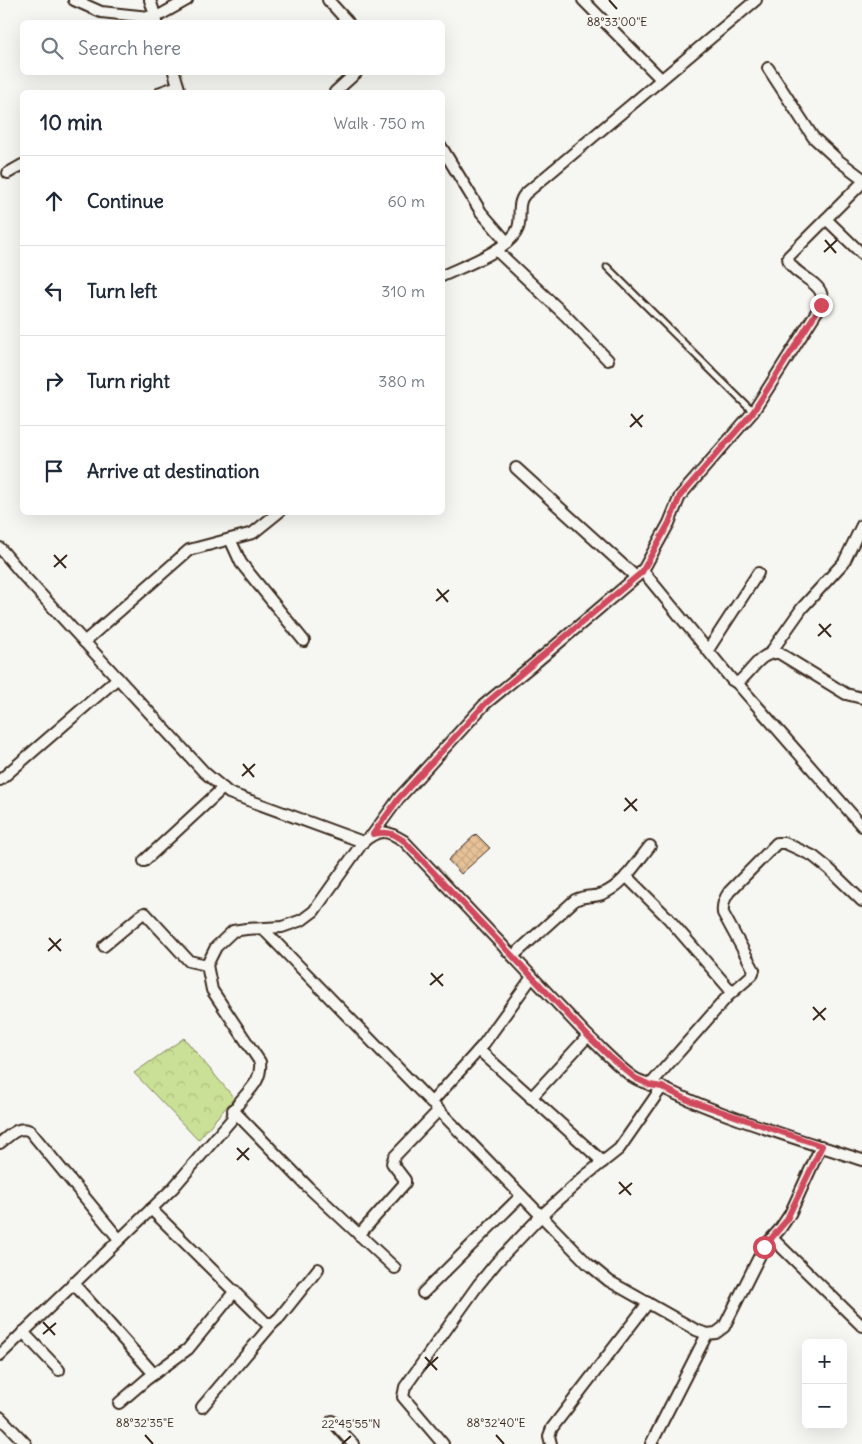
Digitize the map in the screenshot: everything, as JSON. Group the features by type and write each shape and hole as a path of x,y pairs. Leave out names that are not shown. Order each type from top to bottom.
{"street":[{"path":"74,0 101,12 155,20"},
{"path":"150,0 155,20"},
{"path":"155,20 187,0"},
{"path":"328,0 346,20"},
{"path":"583,0 661,80"},
{"path":"445,275 496,250 507,242 516,232 519,225 521,198 525,194 661,80 749,2"},
{"path":"768,68 813,137 838,160 862,178"},
{"path":"175,75 179,89"},
{"path":"337,90 354,75"},
{"path":"445,153 481,212 507,242"},
{"path":"8,173 20,166"},
{"path":"0,1355 173,1188 232,1119 233,1110 251,1090 258,1078 261,1072 260,1062 212,990 207,965 216,947 233,931 291,925 314,911 363,842 373,834 399,798 485,704 639,574 648,564 669,523 680,496 753,412 821,305 822,295 820,289 790,265 787,260 790,254 862,184"},
{"path":"826,219 862,254"},
{"path":"496,250 566,316 608,360"},
{"path":"516,468 639,574 862,826"},
{"path":"84,642 189,550 253,533 275,515"},
{"path":"771,652 802,608 844,562 862,525"},
{"path":"230,539 241,563 304,641"},
{"path":"0,548 204,772 229,793 363,842"},
{"path":"708,650 758,573"},
{"path":"737,683 764,655 771,652 779,653 846,694 862,698"},
{"path":"0,780 118,678"},
{"path":"144,861 223,788"},
{"path":"373,834 391,832 404,841 588,1036 635,1078 650,1085 662,1087 688,1100 862,1160"},
{"path":"650,1085 732,992 752,975 754,970 723,913 724,899 777,843 785,843 814,856 862,901"},
{"path":"513,956 575,900 585,895 604,894 626,876 650,846"},
{"path":"626,876 668,918 732,992"},
{"path":"104,946 141,915 145,914 189,961 207,965"},
{"path":"263,929 587,1263 609,1281 707,1334 716,1333 724,1327 760,1254 790,1214 822,1146"},
{"path":"359,1235 405,1184 405,1180 392,1163 394,1157 435,1107 532,977"},
{"path":"531,1098 588,1036"},
{"path":"478,1050 603,1162"},
{"path":"443,1444 403,1397 405,1387 487,1273 541,1216 626,1141 662,1087"},
{"path":"233,1110 308,1187 395,1268"},
{"path":"0,1143 18,1129 25,1128 30,1131 119,1239"},
{"path":"423,1293 521,1196"},
{"path":"151,1208 266,1323 273,1323"},
{"path":"772,1238 862,1326"},
{"path":"202,1407 279,1318 318,1269"},
{"path":"73,1283 154,1374"},
{"path":"120,1403 154,1374 188,1349 235,1291"},
{"path":"550,1444 552,1428 648,1303"},
{"path":"23,1332 58,1370"},
{"path":"651,1444 707,1334"},
{"path":"0,1417 26,1444"},
{"path":"332,1421 353,1444"}],"lane":[{"path":"607,267 753,412"}],"green space":[{"path":"184,1038 234,1098 198,1140 134,1073"}],"building":[{"path":"476,834 490,848 461,874 448,860"}],"route":[{"path":"764,1247 786,1221 822,1146 688,1100 662,1087 650,1085 635,1078 588,1036 404,841 391,832 373,834 399,798 485,704 642,572 669,523 680,496 753,412 821,305"}]}
